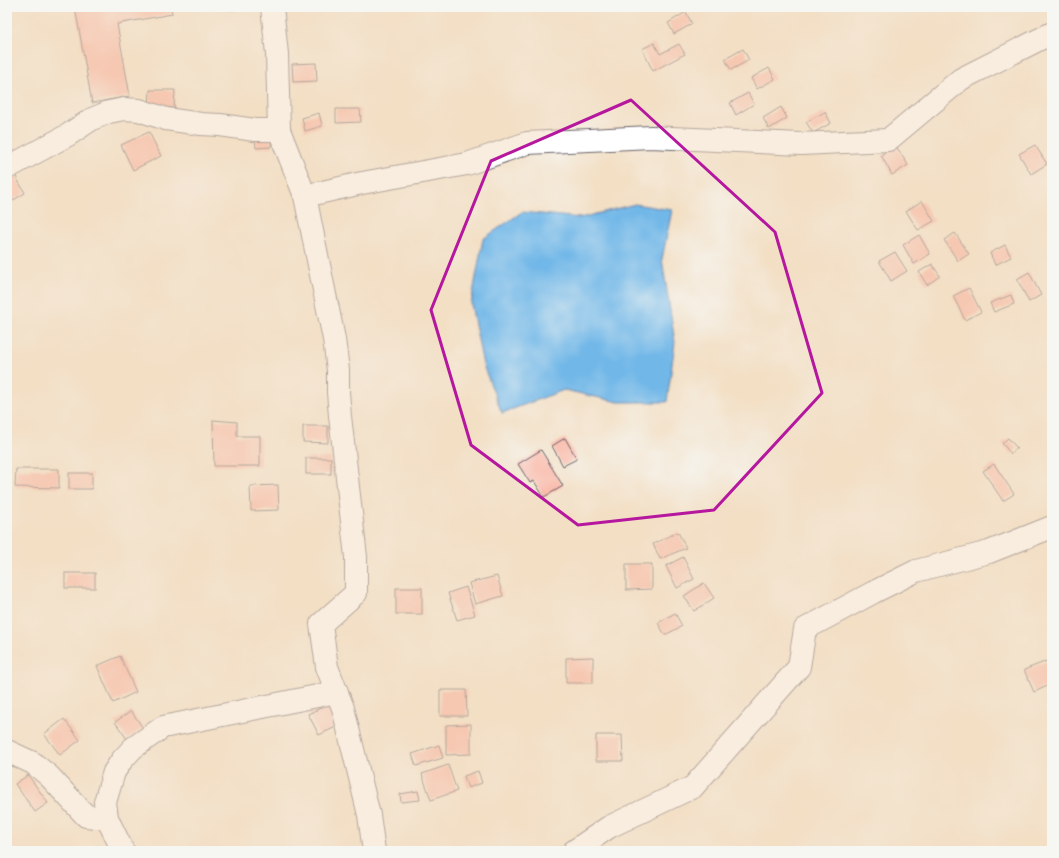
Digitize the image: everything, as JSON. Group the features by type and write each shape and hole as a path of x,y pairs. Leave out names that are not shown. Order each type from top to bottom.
{"street":[{"path":"272,7 277,54 279,130 305,196 334,339 338,370 340,416 356,557 356,592 321,624 327,667 343,708 369,815 374,851"},
{"path":"305,196 362,183 467,164 527,143 651,136 801,144 888,140 961,78 1052,33"},
{"path":"7,168 68,135 92,120 109,112 124,109 139,110 166,119 201,124 255,130 279,130"},
{"path":"574,851 609,827 693,787 799,666 805,629 916,571 989,552 1052,527"},
{"path":"124,851 107,818 105,802 114,772 133,748 163,727 337,692"},
{"path":"7,751 33,763 48,776 86,816 107,818"}],"highlighted area":[{"path":"631,100 775,232 822,393 714,510 578,525 471,445 431,310 491,161"}],"water":[{"path":"635,204 672,210 662,259 675,342 667,402 618,402 564,390 502,413 483,365 471,304 483,239 522,212 580,218"}],"building":[{"path":"75,7 171,7 172,14 117,24 130,96 92,103"},
{"path":"215,7 235,7 235,10 215,9"},
{"path":"686,12 692,24 674,34 668,23"},
{"path":"654,43 660,54 679,44 685,54 653,71 642,49"},
{"path":"743,49 749,60 731,70 725,59"},
{"path":"316,63 317,81 293,82 292,64"},
{"path":"769,68 775,79 757,89 751,78"},
{"path":"150,90 175,90 174,108 149,107"},
{"path":"748,93 754,104 736,115 730,103"},
{"path":"781,107 787,118 769,129 763,118"},
{"path":"336,109 360,109 361,122 336,123"},
{"path":"825,112 831,123 813,133 806,122"},
{"path":"319,113 322,126 305,131 302,118"},
{"path":"149,132 161,156 133,170 121,145"},
{"path":"255,138 271,138 271,147 256,148"},
{"path":"1035,145 1047,164 1031,174 1019,154"},
{"path":"896,146 908,165 892,175 881,155"},
{"path":"15,175 25,193 7,204 7,180"},
{"path":"922,201 934,221 918,230 906,211"},
{"path":"955,233 969,254 958,261 944,240"},
{"path":"919,235 930,254 914,264 903,245"},
{"path":"1005,245 1011,257 995,265 990,253"},
{"path":"895,252 907,271 891,281 879,261"},
{"path":"932,264 940,276 927,285 919,272"},
{"path":"1029,272 1041,295 1029,302 1017,279"},
{"path":"969,288 981,312 965,320 953,296"},
{"path":"1011,295 1014,304 994,312 990,303"},
{"path":"213,420 237,422 237,436 260,436 260,466 214,466"},
{"path":"303,426 328,426 328,443 303,442"},
{"path":"565,438 577,459 563,466 552,446"},
{"path":"1008,438 1017,448 1011,454 1002,443"},
{"path":"541,450 563,486 544,497 534,481 530,483 518,464"},
{"path":"306,458 331,458 331,474 306,474"},
{"path":"994,464 1014,494 1003,501 983,471"},
{"path":"16,469 59,469 59,488 15,487"},
{"path":"69,473 92,473 92,489 69,489"},
{"path":"278,485 279,510 251,511 250,486"},
{"path":"678,532 686,548 660,559 653,544"},
{"path":"683,557 694,579 677,588 666,566"},
{"path":"626,564 652,564 652,589 626,590"},
{"path":"65,573 95,573 95,588 65,588"},
{"path":"497,576 503,596 475,604 469,583"},
{"path":"704,583 714,598 694,611 684,596"},
{"path":"466,587 475,615 457,620 448,593"},
{"path":"396,588 422,588 422,614 396,614"},
{"path":"675,613 682,626 665,635 658,623"},
{"path":"120,656 136,692 113,703 97,666"},
{"path":"593,657 593,683 566,683 566,658"},
{"path":"1052,659 1052,684 1034,692 1024,670"},
{"path":"440,690 466,690 467,716 440,716"},
{"path":"329,704 340,725 319,735 308,714"},
{"path":"131,711 143,728 127,739 115,722"},
{"path":"64,719 80,740 60,755 44,734"},
{"path":"471,724 471,754 446,755 446,725"},
{"path":"596,735 622,735 623,761 596,761"},
{"path":"439,745 443,758 416,766 412,754"},
{"path":"448,765 457,791 431,800 422,774"},
{"path":"478,771 482,783 468,788 464,776"},
{"path":"28,775 48,803 35,812 15,784"},
{"path":"418,791 420,800 401,802 400,794"}]}
